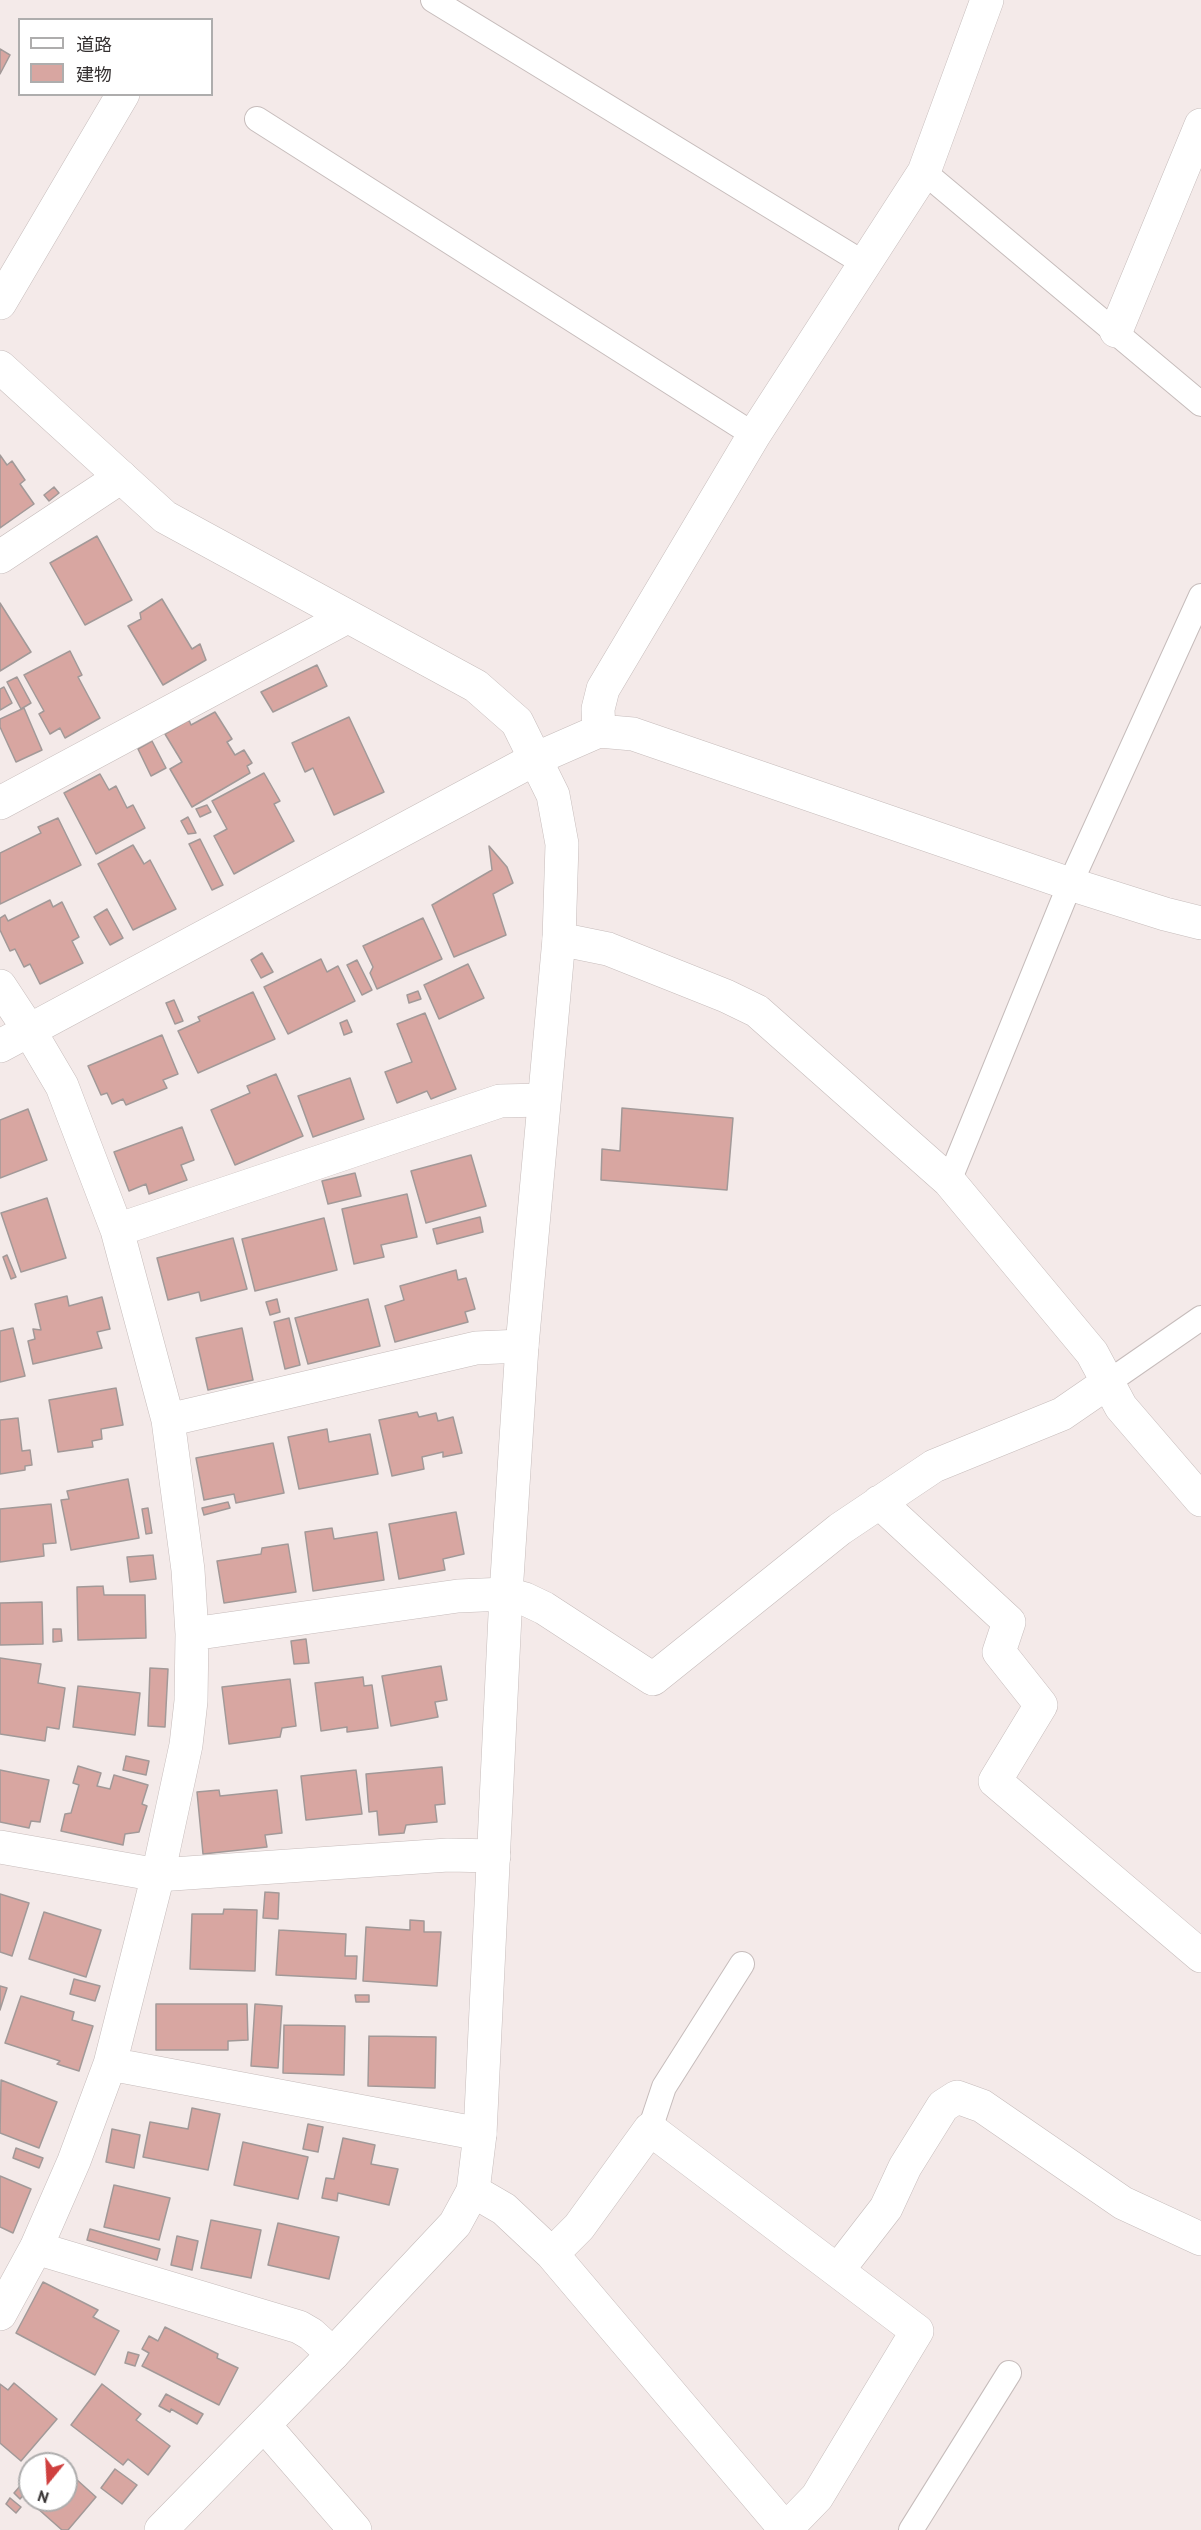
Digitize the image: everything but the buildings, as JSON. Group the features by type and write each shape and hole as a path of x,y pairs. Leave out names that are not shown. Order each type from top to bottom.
{"street":[{"path":"599,731 598,709 603,689 754,435 924,172 987,0"},
{"path":"0,303 122,96"},
{"path":"1116,331 1201,125"},
{"path":"0,367 165,517 476,686 517,722 553,795 562,844 559,939 522,1346 506,1594 480,2134 473,2191 455,2224 333,2354 161,2530"},
{"path":"0,557 121,477"},
{"path":"0,803 347,617"},
{"path":"0,1046 535,759 599,731 633,734 1070,884 1201,923"},
{"path":"559,939 608,949 726,996 757,1011 949,1181 1092,1353 1110,1381 1121,1407 1201,1500"},
{"path":"0,987 62,1086 117,1230 168,1420 188,1570 192,1634 191,1701 186,1745 158,1875 110,2064 74,2161 36,2248 0,2314"},
{"path":"117,1230 500,1101 543,1100"},
{"path":"168,1420 476,1348 522,1346"},
{"path":"192,1634 458,1596 506,1594 525,1599 544,1608 653,1679 840,1530 934,1466 1062,1414 1110,1381"},
{"path":"879,1502 1009,1622 999,1652 1041,1705 995,1781 1201,1956"},
{"path":"0,1847 158,1875 448,1855 494,1856"},
{"path":"110,2064 480,2134"},
{"path":"838,2270 886,2208 905,2167 943,2106 957,2097 982,2106 1123,2203 1201,2239"},
{"path":"473,2191 504,2209 552,2254 785,2530 817,2497 917,2331 650,2129 579,2227 552,2254"},
{"path":"36,2248 299,2327 311,2334 333,2354"},
{"path":"264,2425 355,2530"}],"lane":[{"path":"433,0 865,264"},
{"path":"257,119 754,435"},
{"path":"924,172 1201,404"},
{"path":"949,1181 1070,884 1201,596"},
{"path":"1110,1381 1201,1318"},
{"path":"650,2129 664,2087 742,1964"},
{"path":"911,2530 1009,2373"}]}
